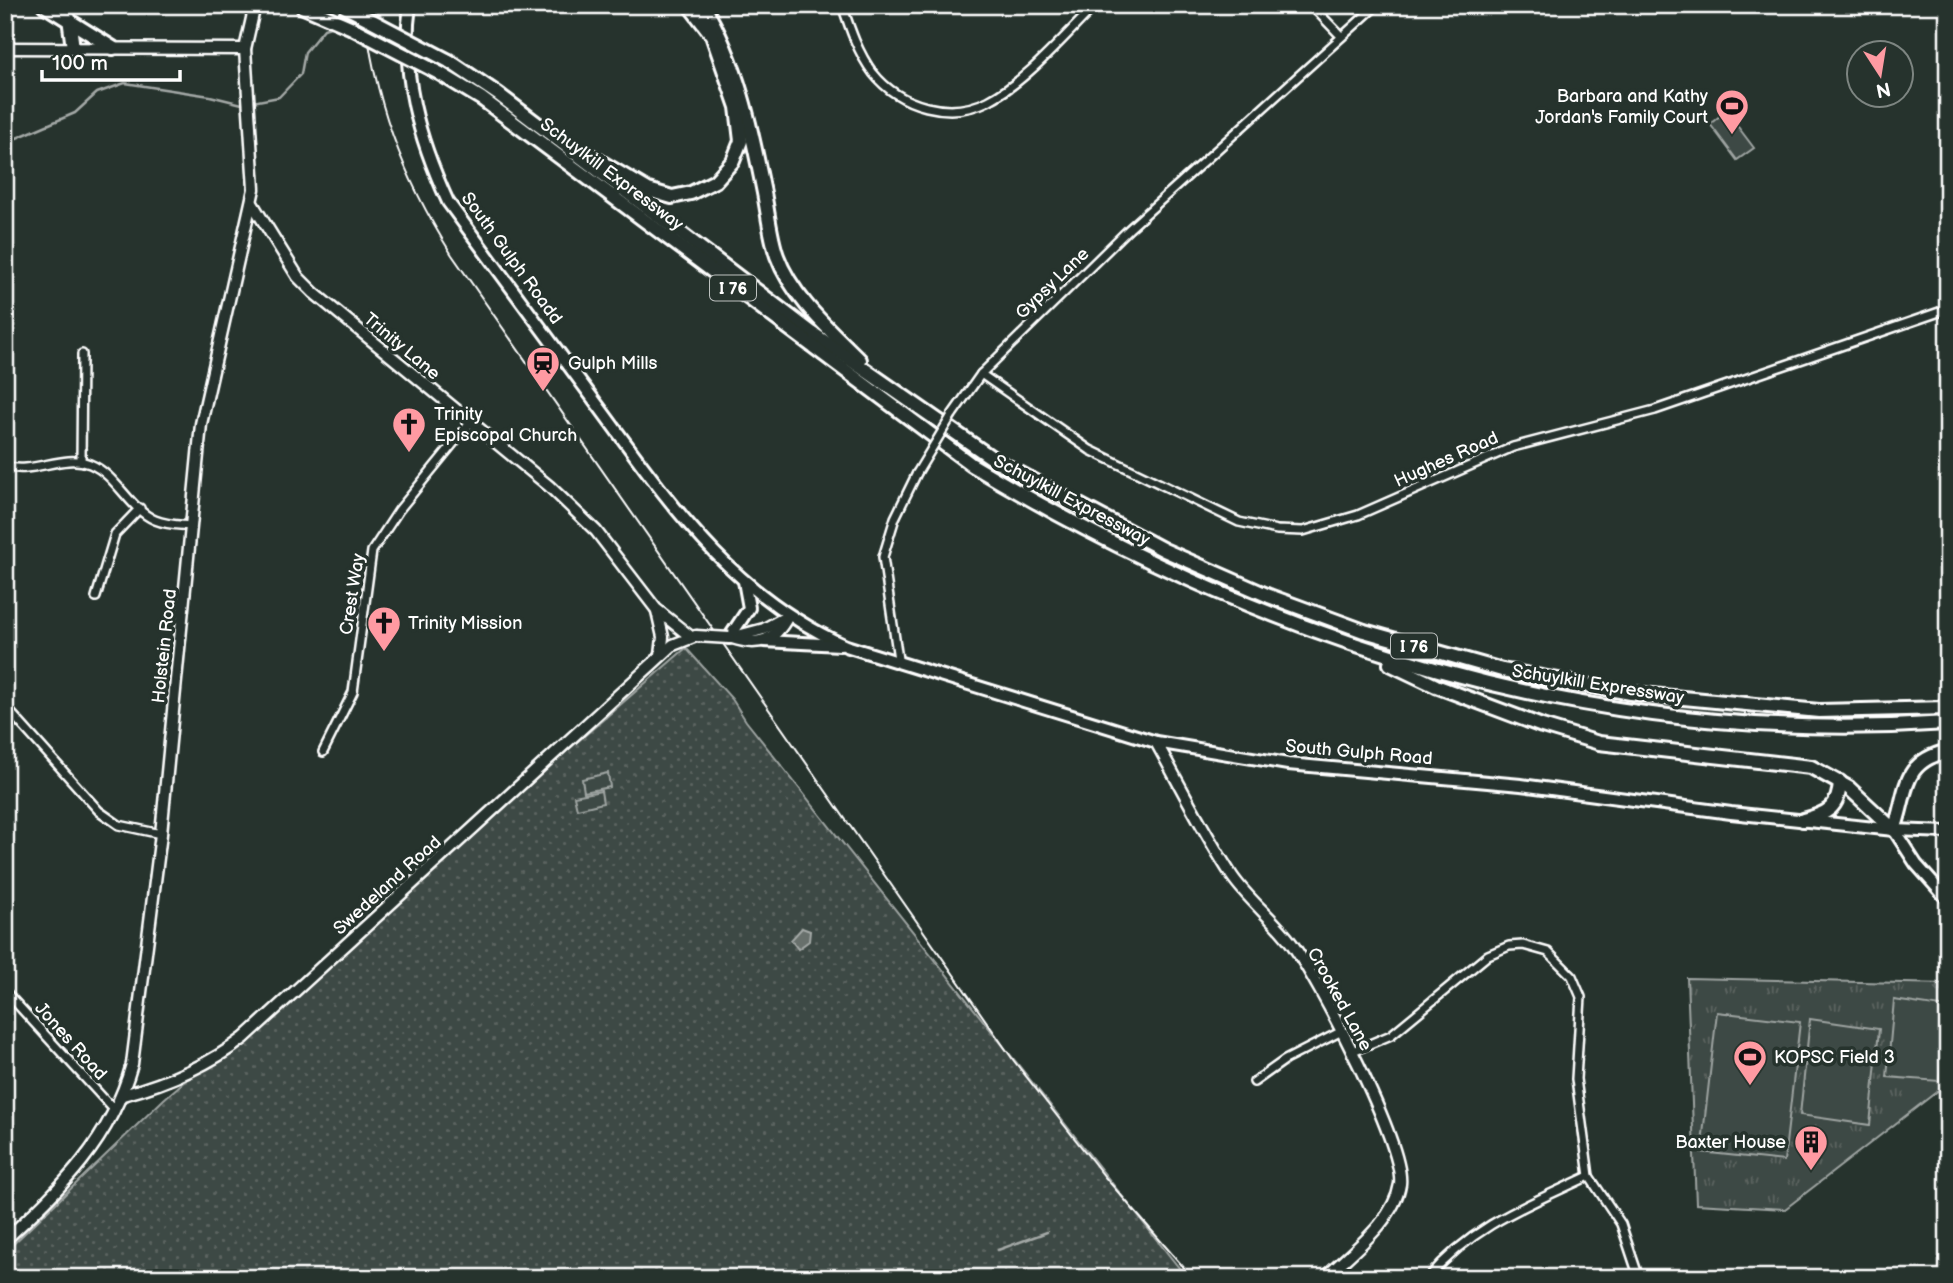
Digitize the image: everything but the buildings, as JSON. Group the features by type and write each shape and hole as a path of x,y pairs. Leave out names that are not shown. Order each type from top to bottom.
{"highway":[{"path":"44,5 69,18 113,48"},
{"name":"Schuylkill Expressway","path":"299,5 350,27 439,73 482,99 972,465 1029,500 1245,606 1356,647 1498,686 1618,708 1721,721 1875,726 1948,723"},
{"name":"Schuylkill Expressway","path":"342,5 449,61 525,114 665,224 928,416 995,460 1164,550 1269,596 1364,631 1502,670 1689,700 1819,710 1948,708"},
{"path":"525,114 656,194 672,197 691,193 715,181 733,161 741,141 737,107 712,35 689,5"},
{"path":"703,5 720,34 745,101 777,255 791,284 819,319 860,360 928,416"},
{"path":"69,18 73,48"},
{"path":"1356,647 1436,686 1578,738 1618,747 1793,763 1820,770 1840,782 1894,830 1903,806 1907,779 1913,769 1925,758 1948,751"},
{"path":"1803,820 1825,813 1835,806 1840,782"}],"main road":[{"path":"252,203 253,151 248,123 245,49 250,15 255,5"},
{"name":"South Gulph Roadd","path":"410,5 407,65 412,99 424,144 448,202 685,523 744,581 788,616"},
{"path":"5,48 245,49"},
{"name":"Trinity Lane","path":"252,203 298,277 470,423 549,486 596,531 656,609 693,637"},
{"name":"Holstein Road","path":"123,1095 138,1030 161,834 201,424 235,265 252,203"},
{"path":"730,638 749,608 744,581"},
{"path":"656,609 663,637 661,655"},
{"path":"730,638 764,629 788,616"},
{"path":"764,641 780,631 788,616"},
{"name":"South Gulph Road","path":"788,616 846,646 898,659 1156,742 1288,764 1521,785 1894,830 1948,832"},
{"path":"693,637 730,638 747,643 764,641 846,646"},
{"name":"Swedeland Road","path":"123,1095 163,1083 203,1065 244,1038 661,655 681,639 693,637"},
{"name":"Crooked Lane","path":"1156,742 1234,879 1293,945 1353,1051 1396,1150 1400,1181 1398,1193 1384,1219 1325,1278"},
{"path":"1894,830 1916,864 1948,900"},
{"path":"5,1240 82,1162 104,1134 123,1095"}],"street":[{"path":"842,5 854,41 872,72 884,85 929,108 962,110 988,101 1013,84 1096,5"},
{"path":"1311,5 1341,36"},
{"name":"Gypsy Lane","path":"898,659 883,557 895,518 917,473 981,374 1129,229 1377,5"},
{"name":"Hughes Road","path":"981,374 1090,450 1239,523 1303,531 1358,515 1513,447 1655,410 1948,309"},
{"path":"81,461 82,354"},
{"name":"Crest Way","path":"323,752 353,692 372,551 399,510 470,423"},
{"path":"5,467 35,467 65,460 81,461 108,476 153,519 192,526"},
{"path":"96,597 115,534 140,508"},
{"path":"5,706 99,811 119,825 161,834"},
{"path":"1353,1051 1391,1035 1477,962 1497,950 1523,945 1548,952 1572,976 1581,997 1576,1079 1589,1176 1621,1224 1639,1278"},
{"name":"Jones Road","path":"5,991 115,1111"},
{"path":"1254,1082 1285,1060 1340,1032"},
{"path":"1428,1278 1451,1251 1491,1222 1589,1176"}],"green space":[{"name":"Barbara and Kathy Jordan's Family Court","path":"1726,111 1754,148 1737,160 1710,124"},
{"path":"686,648 732,699 746,721 1187,1278 5,1278 5,1252 164,1099"},
{"path":"608,773 610,787 584,792 582,779"},
{"path":"601,791 603,803 577,809 574,796"},
{"path":"1687,978 1948,984 1948,1083 1785,1209 1696,1204"},
{"path":"1894,1000 1948,1008 1939,1081 1887,1077"},
{"name":"KOPSC Field 3","path":"1717,1012 1800,1022 1784,1161 1701,1152"},
{"path":"1810,1019 1879,1029 1870,1125 1800,1115"}],"shaded area":[{"path":"802,928 810,931 809,941 798,949 791,940"}],"waterway":[{"path":"369,15 385,10 386,5"},
{"path":"5,143 75,113 97,93 125,83 210,96 242,104 279,97 301,74 305,52 324,29 336,25"},
{"path":"998,1250 1047,1232"}],"tram line":[{"path":"364,5 375,72 393,135 418,196 452,255 1014,1061 1104,1176 1193,1278"}],"place":[{"name":"Barbara and Kathy Jordan's Family Court","path":"1732,136"},
{"name":"Gulph Mills","path":"543,393"},
{"name":"Trinity Episcopal Church","path":"409,454"},
{"name":"Trinity Mission","path":"384,653"},
{"name":"KOPSC Field 3","path":"1750,1087"},
{"name":"Baxter House","path":"1811,1172"}]}
